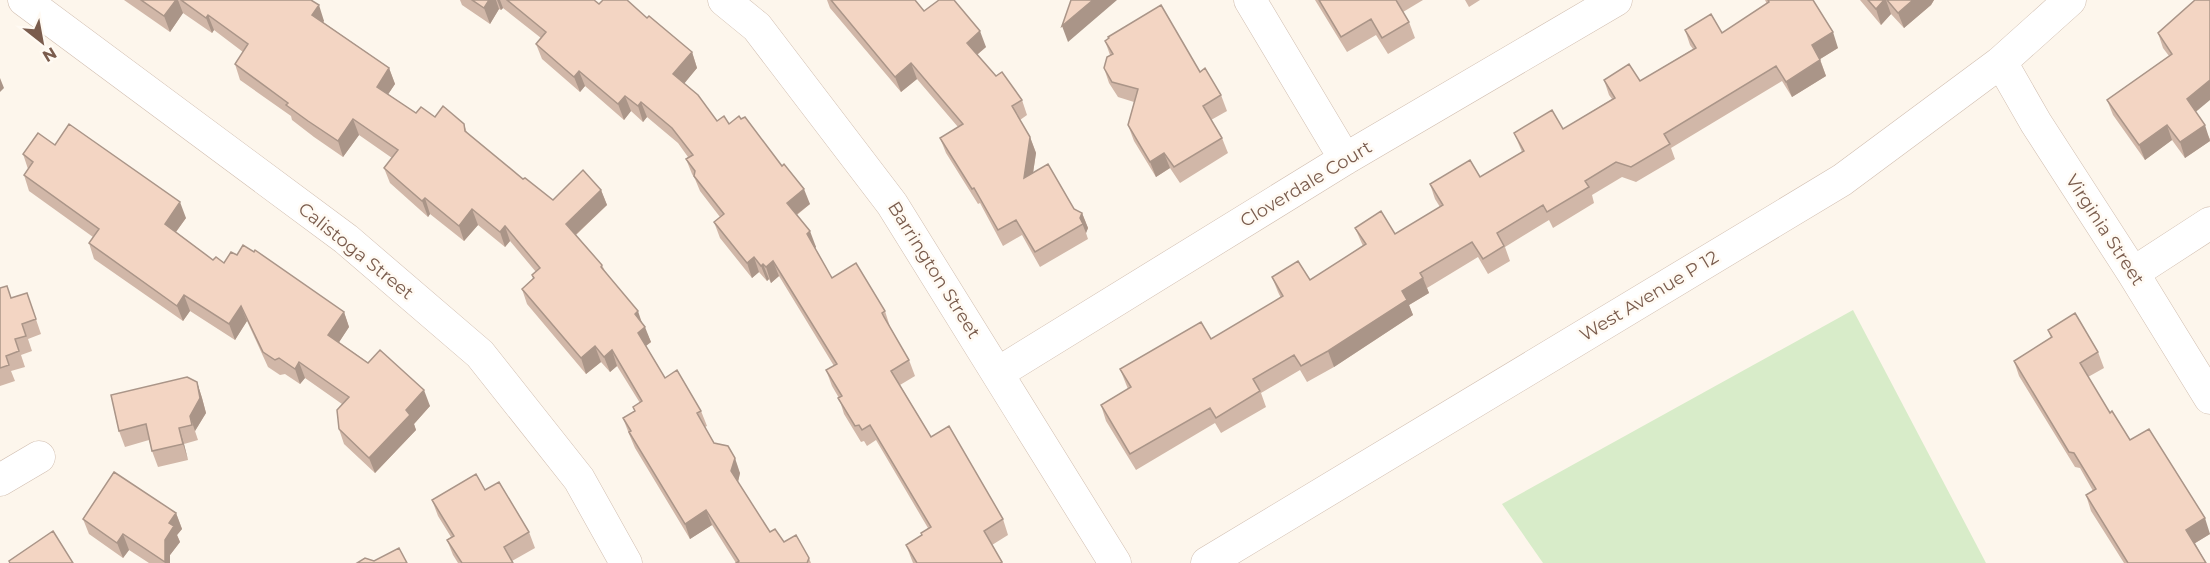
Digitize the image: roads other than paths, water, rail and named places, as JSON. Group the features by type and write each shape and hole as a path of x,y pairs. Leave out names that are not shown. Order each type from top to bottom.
{"street":[{"name":"Calistoga Street","path":"24,0 346,239 480,354 579,479 626,563"},
{"name":"Barrington Street","path":"724,0 757,27 892,204 1115,563"},
{"path":"1250,0 1345,159"},
{"name":"Cloverdale Court","path":"998,373 1345,159 1616,0"},
{"name":"West Avenue P 12","path":"1207,563 1842,180 2001,62 2070,0"},
{"name":"Virginia Street","path":"2001,62 2036,123 2210,398"},
{"path":"2133,273 2210,223"},
{"path":"0,480 39,457"}]}
